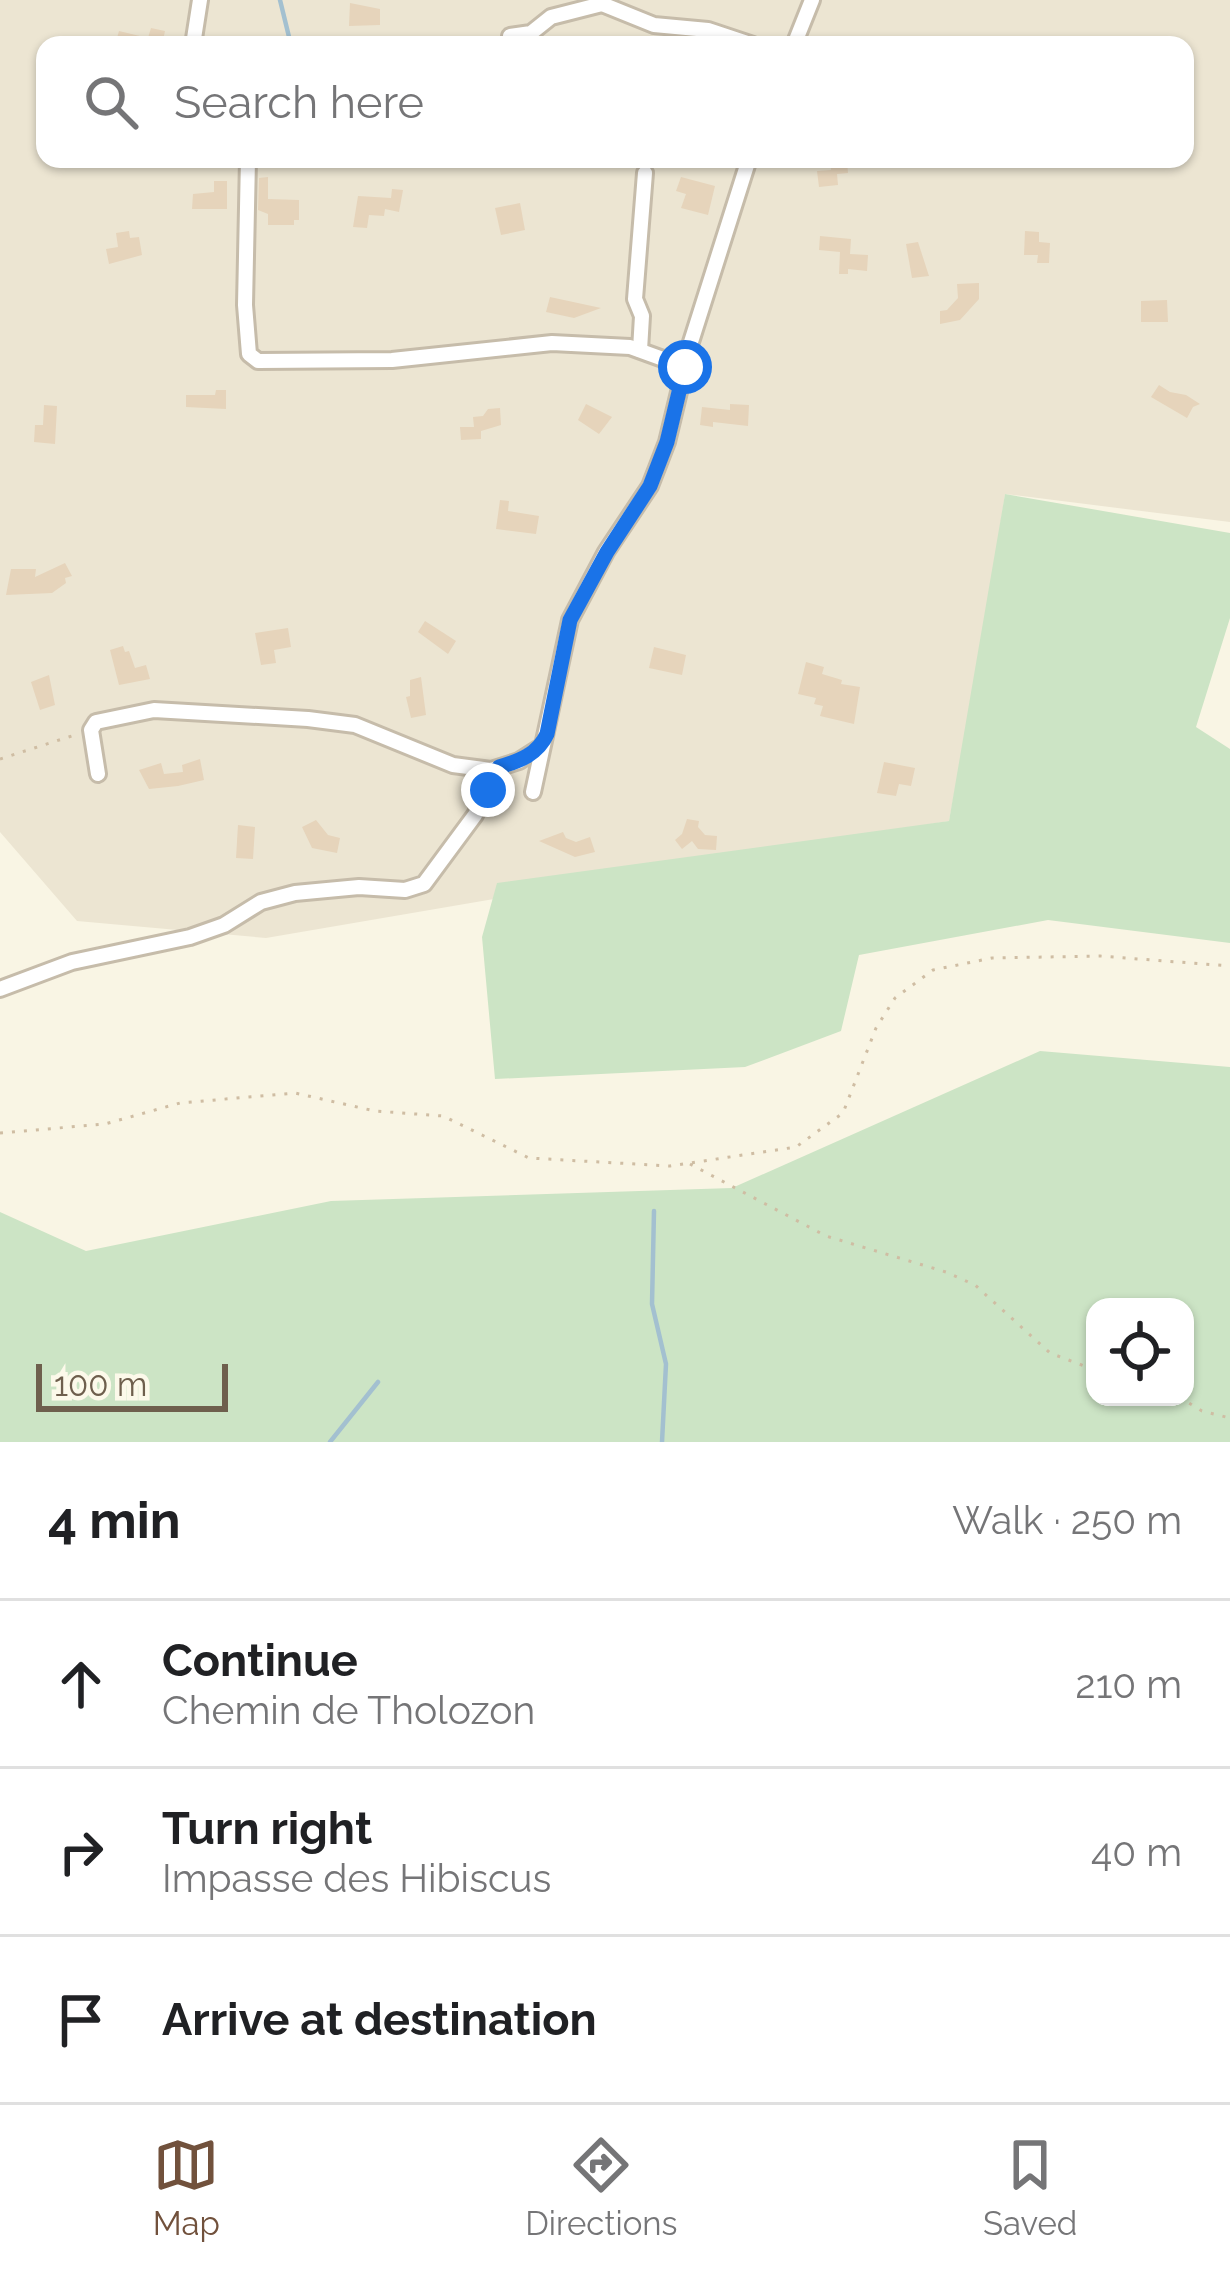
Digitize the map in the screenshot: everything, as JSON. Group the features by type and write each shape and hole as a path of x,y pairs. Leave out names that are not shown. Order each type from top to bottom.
{"street":[{"path":"194,36 200,0"},
{"path":"798,36 812,0"},
{"path":"510,36 531,33 551,16 602,4 654,26 726,36"},
{"path":"248,168 245,305 249,354 258,361 392,361 552,343 640,350 685,367"},
{"path":"533,792 570,620 650,486 746,168"},
{"path":"640,350 643,316 635,299 645,173"},
{"path":"98,774 91,730 96,722 154,710 356,725 453,765 491,770 541,747"},
{"path":"0,989 72,962 207,931 261,902 295,893 359,886 405,890 424,884 475,815 499,767"}],"path":[{"path":"0,759 91,730"},
{"path":"0,1132 105,1124 181,1102 295,1093 375,1111 442,1116 530,1158 670,1166 796,1147 843,1113 875,1028 895,998 933,970 992,958 1100,956 1230,966"},
{"path":"688,1163 826,1237 946,1272 974,1285 1050,1353 1086,1367"},
{"path":"1194,1406 1230,1418"}],"shaded area":[{"path":"0,0 1230,0 1230,522 1005,494 949,821 266,938 77,921 0,832"}],"green space":[{"path":"1005,494 1230,533 1230,618 1196,727 1230,749 1230,943 1048,920 859,955 841,1031 745,1067 495,1079 482,937 497,883 949,821"},
{"path":"1040,1051 1230,1067 1230,1442 0,1442 0,1212 86,1251 331,1201 732,1188"}],"building":[{"path":"350,3 380,9 380,25 349,26"},
{"path":"151,28 165,31 164,36 149,36"},
{"path":"848,168 848,173 837,174 838,185 819,187 817,171"},
{"path":"268,177 268,199 299,200 299,220 294,225 268,225 268,214 258,210 259,178"},
{"path":"681,177 715,186 708,215 681,208 686,194 676,191"},
{"path":"214,181 227,181 227,209 192,209 193,194 214,192"},
{"path":"392,189 403,190 399,212 385,209 384,216 369,215 367,228 353,227 358,196 391,198"},
{"path":"520,203 525,230 501,235 495,208"},
{"path":"129,231 130,238 139,237 142,255 109,264 106,249 118,247 116,233"},
{"path":"1025,231 1039,232 1039,242 1050,243 1049,263 1037,263 1038,255 1024,255"},
{"path":"820,236 851,239 850,254 868,255 867,271 848,269 848,274 839,274 840,252 819,250"},
{"path":"918,242 929,276 912,278 906,244"},
{"path":"979,283 979,299 960,320 940,324 940,311 958,298 957,284"},
{"path":"550,297 601,308 574,318 546,312"},
{"path":"1167,300 1168,322 1141,322 1141,301"},
{"path":"1159,385 1200,404 1187,418 1151,397"},
{"path":"216,390 226,390 226,409 186,407 186,395 215,395"},
{"path":"586,404 612,417 599,434 578,420"},
{"path":"730,404 749,405 748,426 700,425 702,407 730,410"},
{"path":"44,405 57,406 55,444 34,442 35,425 43,425"},
{"path":"500,408 501,425 481,431 481,439 461,440 460,427 474,427 473,417"},
{"path":"500,500 509,501 508,511 539,516 536,534 496,529"},
{"path":"65,563 72,576 52,593 6,595 11,569 36,569 35,577"},
{"path":"425,621 456,641 448,654 418,632"},
{"path":"288,628 291,647 274,650 276,663 261,665 255,633"},
{"path":"123,646 135,668 146,665 150,679 119,685 110,650"},
{"path":"654,647 686,655 682,675 649,668"},
{"path":"806,662 824,667 822,674 842,680 841,684 860,687 854,724 820,716 823,706 814,704 816,698 798,694"},
{"path":"49,675 55,705 40,710 31,682"},
{"path":"421,677 426,715 411,718 406,697 410,696 410,680"},
{"path":"200,759 204,780 178,786 149,789 139,770 161,763 164,774 183,772 182,765"},
{"path":"884,762 915,768 911,786 899,784 896,796 877,793"},
{"path":"687,819 699,821 705,835 717,836 716,850 698,849 692,841 682,849 675,840"},
{"path":"316,820 328,835 340,838 337,853 312,848 302,827"},
{"path":"238,825 255,827 253,859 236,858"},
{"path":"563,832 576,842 590,837 595,852 575,857 539,841"}],"waterway":[{"path":"280,0 289,36"},
{"path":"654,1211 652,1304 666,1364 662,1442"},
{"path":"330,1442 378,1382"}],"route":[{"path":"488,790 499,767 541,747 570,620 650,486 667,442 685,367"}]}
